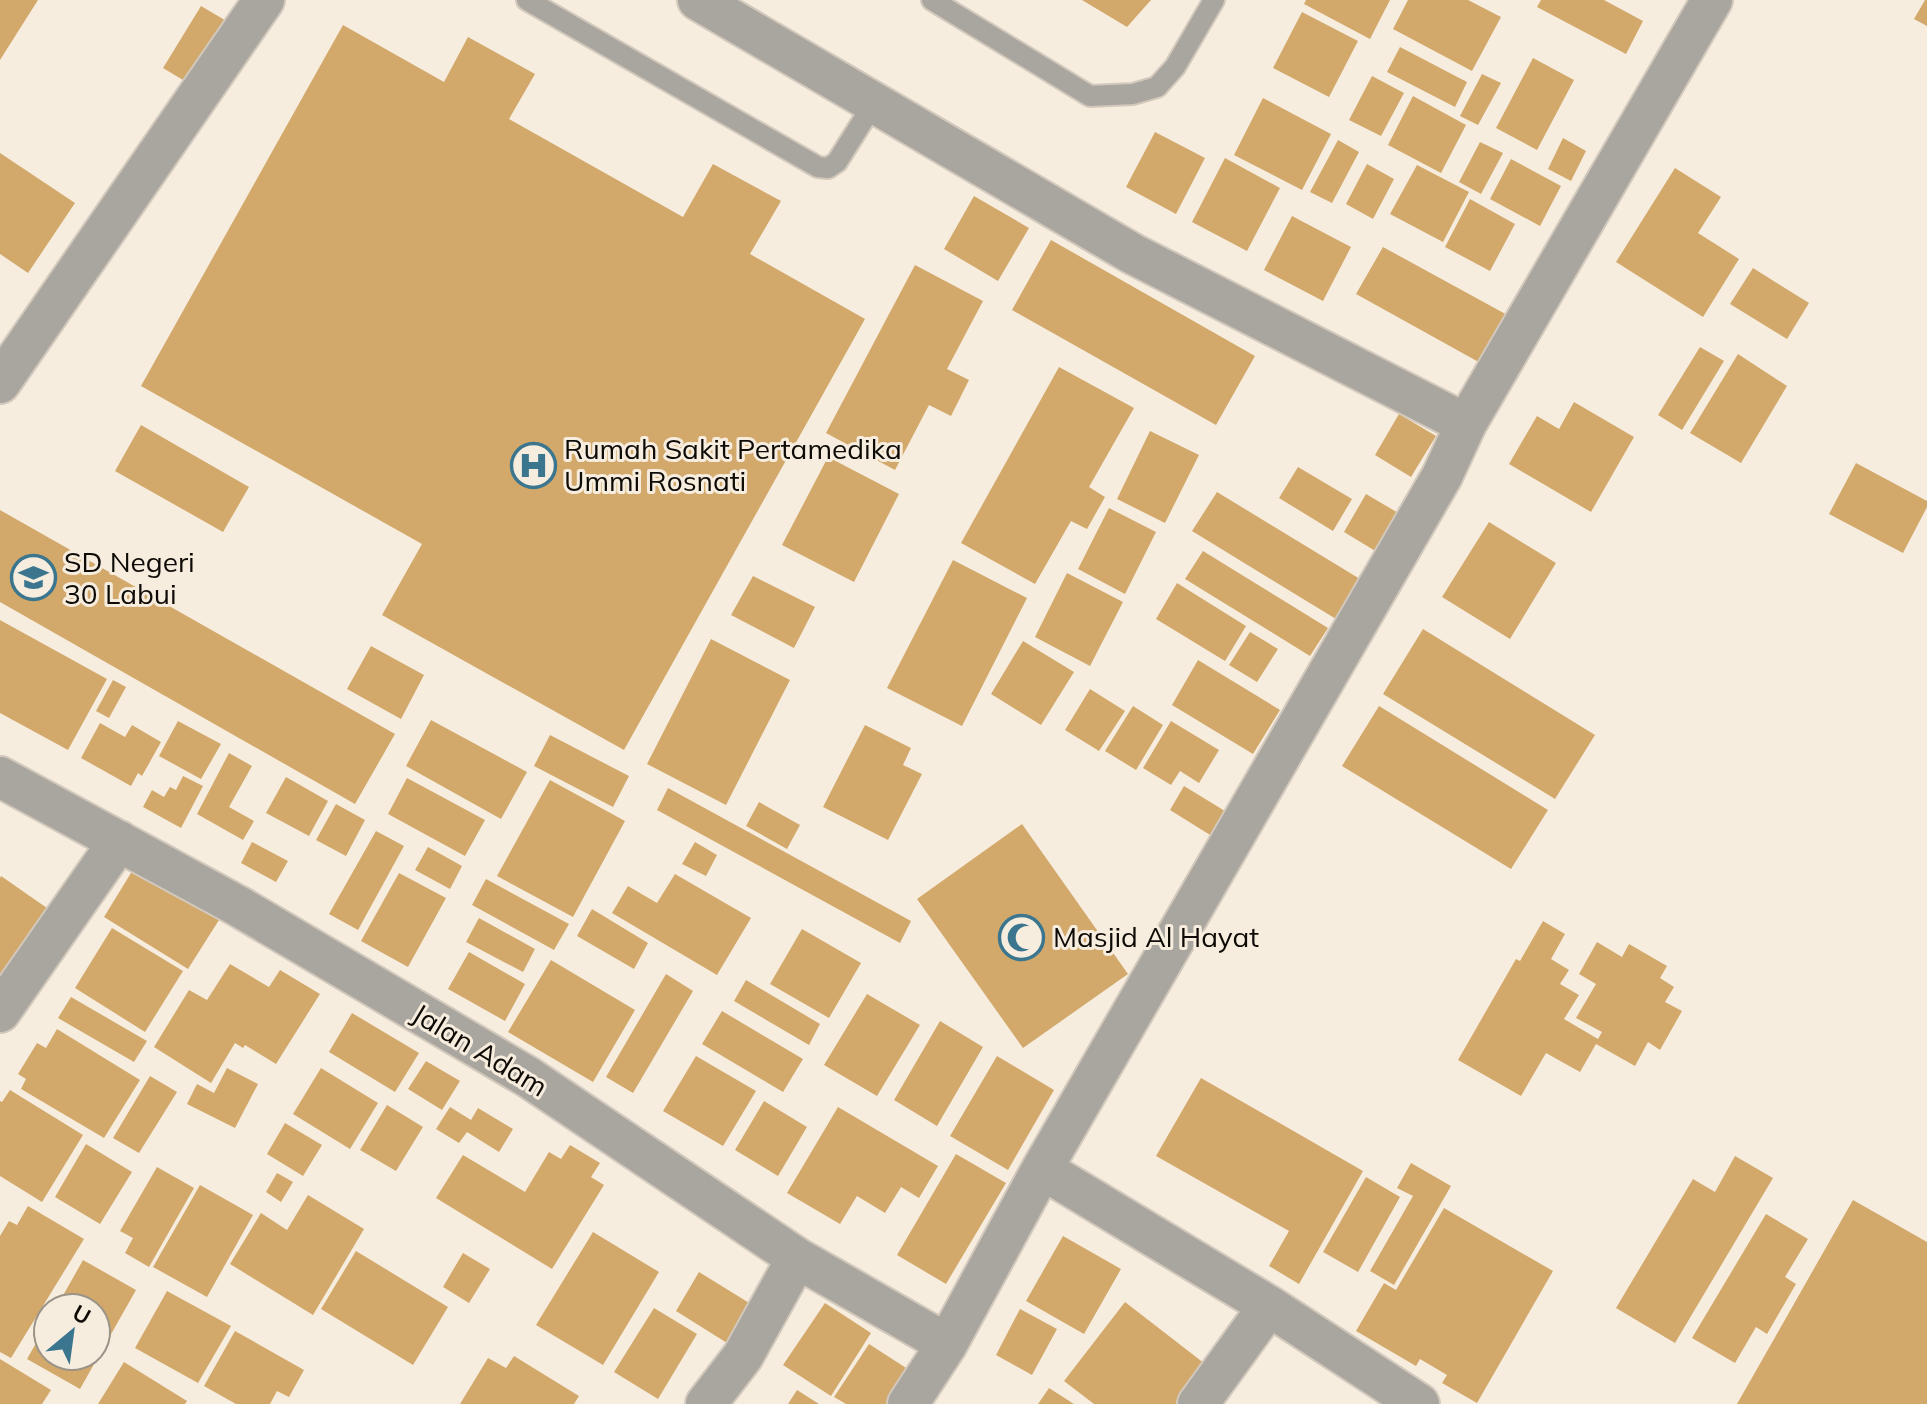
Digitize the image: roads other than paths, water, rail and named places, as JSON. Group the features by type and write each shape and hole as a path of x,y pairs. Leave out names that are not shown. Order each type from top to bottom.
{"street":[{"path":"0,383 264,0"},
{"path":"698,0 1133,254 1466,424"},
{"path":"908,1404 947,1344 1042,1169 1442,476 1466,424 1712,0"},
{"name":"Jalan Adam","path":"0,777 238,906 528,1077 797,1258 947,1344"},
{"path":"0,1012 119,841"},
{"path":"1042,1169 1269,1306 1419,1404"},
{"path":"706,1404 743,1356 797,1258"},
{"path":"1198,1404 1269,1306"}],"lane":[{"path":"527,0 818,167 828,168 837,162 874,103"},
{"path":"932,0 1090,96 1133,94 1157,87 1175,67 1214,0"}],"place":[{"name":"Rumah Sakit Pertamedika Ummi Rosnati","path":"533,465"},
{"name":"SD Negeri 30 Labui","path":"33,578"},
{"name":"Masjid Al Hayat","path":"1022,937"}]}
